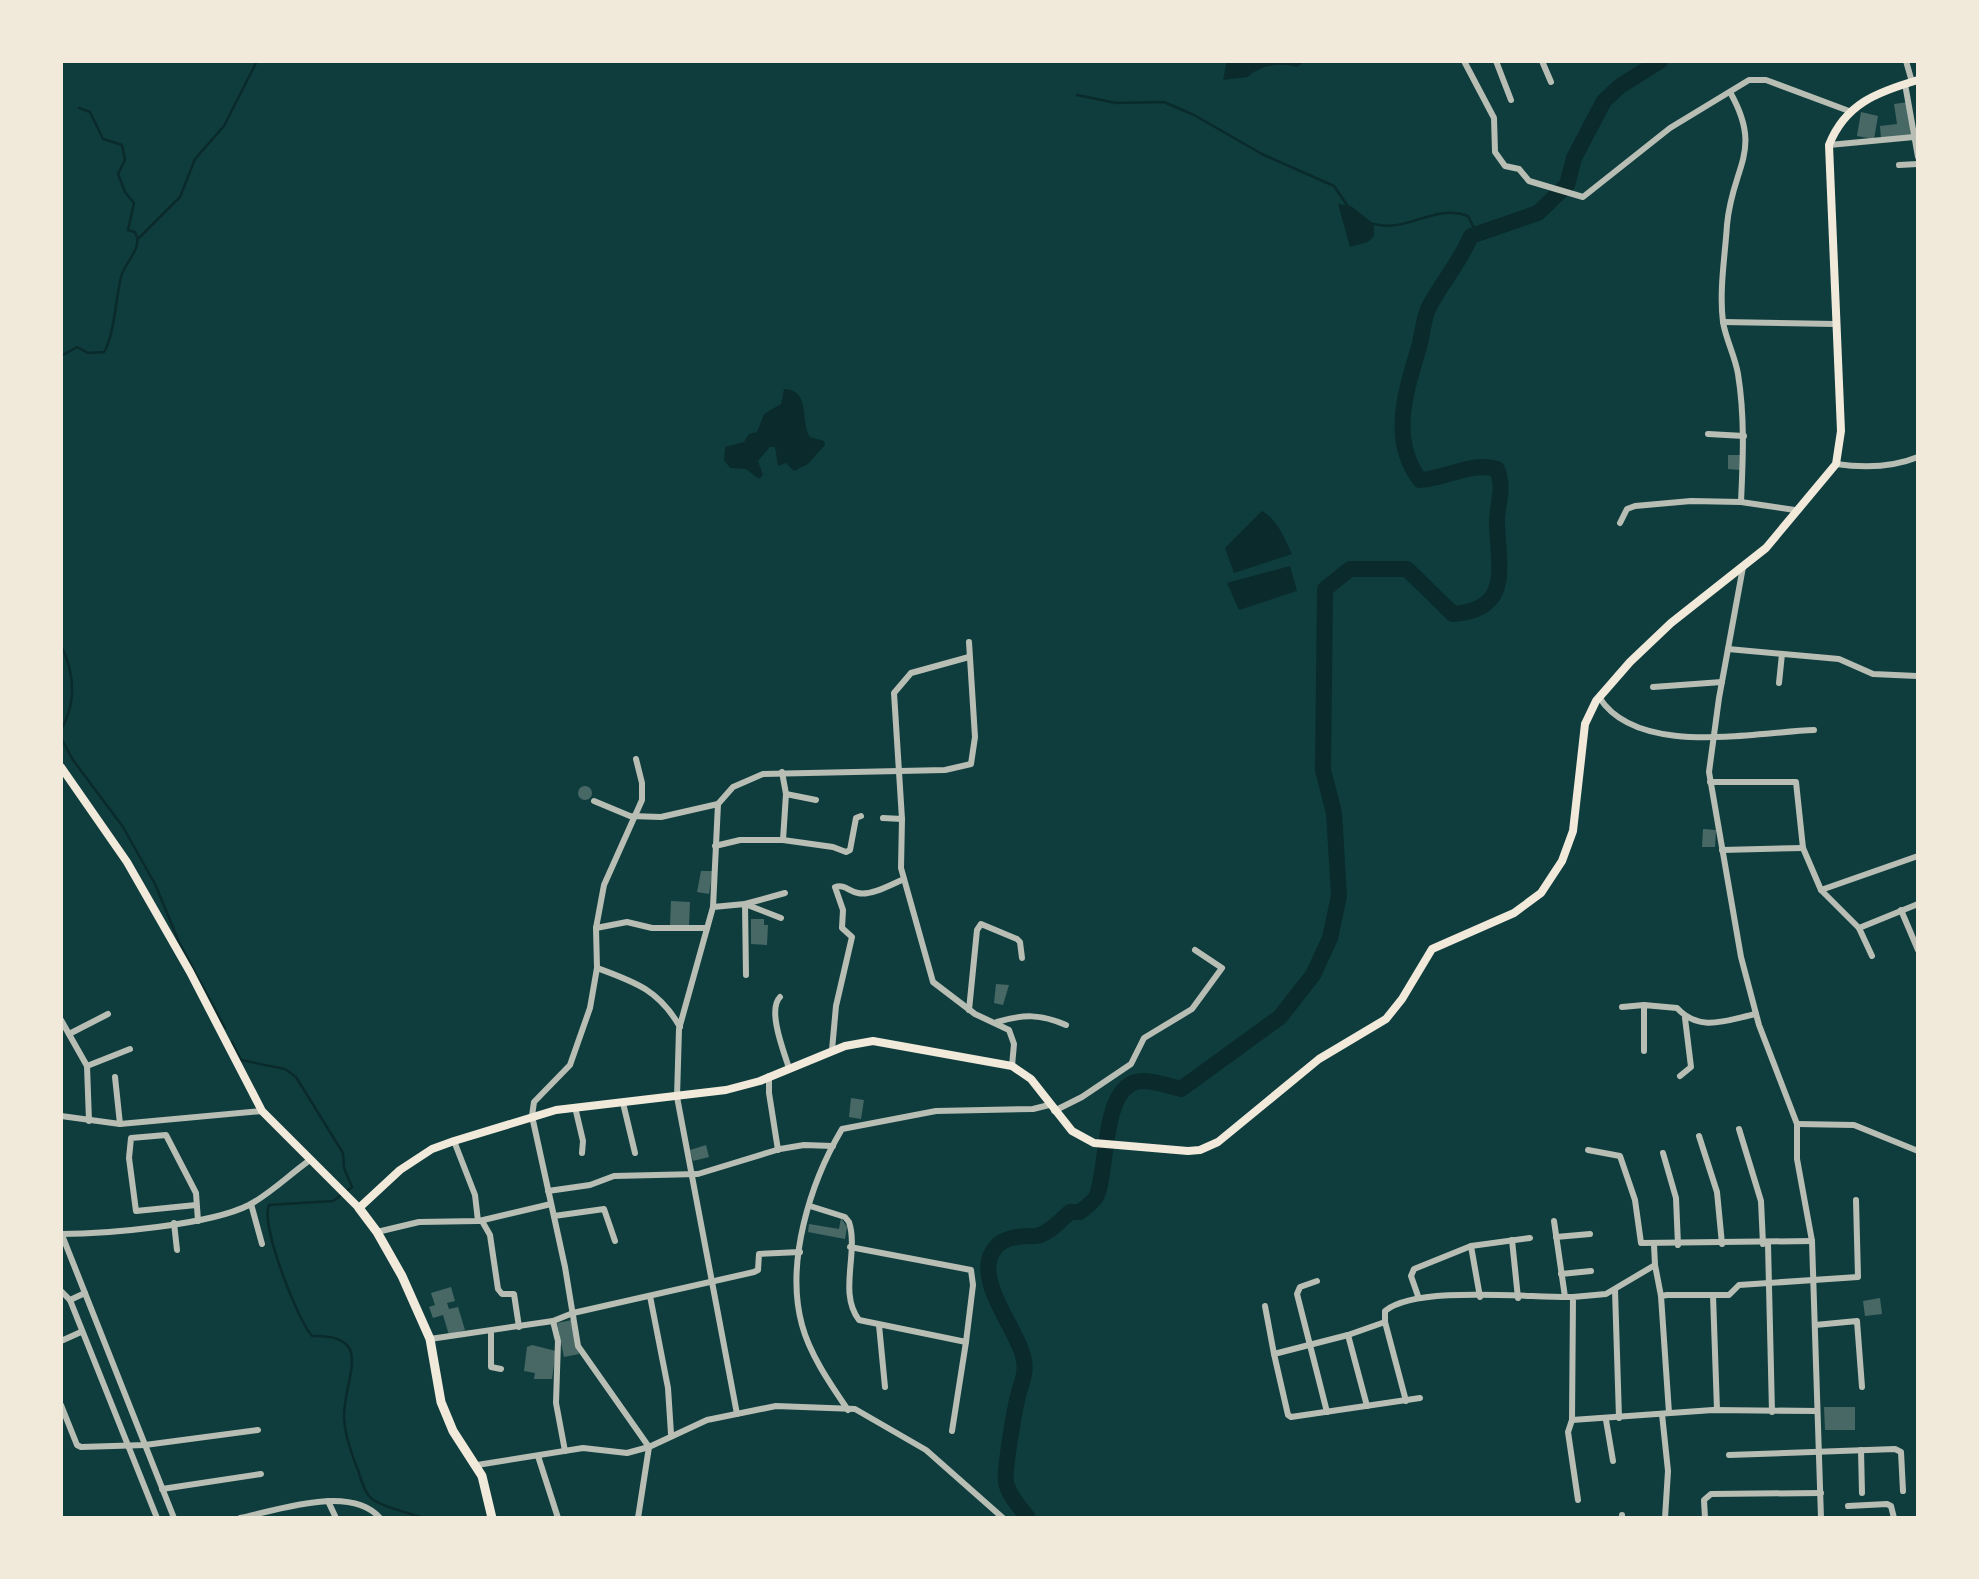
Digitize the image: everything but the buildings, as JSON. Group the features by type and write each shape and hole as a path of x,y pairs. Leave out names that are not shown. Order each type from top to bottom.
{"main road":[{"path":"359,1208 400,1170 432,1149 453,1141 532,1116 575,1107 717,1092 769,1076 832,1051 859,1043 884,1041 1012,1066 1031,1079 1051,1108 1072,1131 1094,1143 1188,1151 1200,1150 1218,1142 1319,1059 1386,1019 1402,999 1432,949 1514,913 1541,893 1562,861 1573,831 1585,724 1599,697 1671,622 1766,548 1836,464 1841,431 1829,145 1836,128 1849,111 1864,101 1912,82"},
{"path":"61,767 127,862 190,972 262,1111 359,1208 377,1232 402,1276 430,1339 441,1402 453,1431 477,1465 486,1486 492,1518"}],"street":[{"path":"1464,61 1494,118 1495,152 1505,166 1519,169 1530,181 1583,197 1670,128 1749,80 1759,78 1849,111"},
{"path":"1496,61 1511,100"},
{"path":"1542,61 1551,82"},
{"path":"1906,61 1912,82 1914,137 1918,157"},
{"path":"1730,92 1742,113 1747,134 1745,153 1728,212 1723,322 1738,373 1744,436 1741,502"},
{"path":"1829,145 1914,137"},
{"path":"1899,165 1918,164"},
{"path":"1723,322 1835,324"},
{"path":"1708,434 1744,436"},
{"path":"1836,464 1862,468 1902,464 1918,457"},
{"path":"1620,523 1627,509 1652,503 1741,502 1795,510"},
{"path":"1744,566 1709,761 1710,782 1741,957 1756,1014 1797,1124 1797,1158 1812,1241 1821,1518"},
{"path":"594,801 637,816 661,817 718,804 733,787 748,779 782,772 945,770 971,764 975,737 969,642"},
{"path":"1728,649 1846,661 1873,674 1917,676"},
{"path":"1779,683 1782,654"},
{"path":"969,657 911,673 894,693 902,818 900,854 904,879 933,982 969,1010 997,1022 1012,1035 1012,1066"},
{"path":"1653,687 1722,682"},
{"path":"1599,697 1612,714 1628,723 1667,734 1714,737 1814,730"},
{"path":"636,759 642,783 637,816 611,867 596,928 597,968 590,1007 570,1065 534,1102 532,1116 578,1346 649,1447 638,1518"},
{"path":"782,772 786,794 783,840"},
{"path":"1710,782 1796,782 1803,848 1821,890 1859,928 1872,956"},
{"path":"786,794 816,800"},
{"path":"718,804 713,907 680,1027 677,1097 737,1414"},
{"path":"715,846 740,841 783,840 833,847 846,852 850,850 856,818 861,816"},
{"path":"883,818 902,818"},
{"path":"1722,850 1803,848"},
{"path":"1821,890 1918,856"},
{"path":"832,1051 836,1006 852,937 842,928 843,910 835,887 843,885 858,893 867,892 904,879"},
{"path":"713,907 745,904 785,893"},
{"path":"745,904 781,918"},
{"path":"745,904 746,975"},
{"path":"1859,928 1918,904"},
{"path":"1901,910 1918,950"},
{"path":"596,928 627,922 652,928 708,928"},
{"path":"969,1010 977,930 981,923 1017,939 1022,958"},
{"path":"848,1410 812,1349 802,1326 797,1301 800,1252 810,1206 833,1146 844,1128 899,1116 974,1108 1051,1108 1082,1097 1131,1064 1144,1038 1192,1009 1222,968 1195,950"},
{"path":"597,968 637,981 670,1010 680,1027"},
{"path":"780,997 775,1007 779,1038 789,1068"},
{"path":"1622,1007 1644,1005 1677,1008 1685,1018 1697,1023 1756,1014"},
{"path":"1644,1005 1644,1051"},
{"path":"69,1034 108,1014"},
{"path":"997,1022 1017,1016 1040,1015 1066,1025"},
{"path":"1680,1076 1690,1067 1685,1018"},
{"path":"61,1020 87,1066 89,1121"},
{"path":"87,1066 130,1049"},
{"path":"769,1076 769,1097 778,1150"},
{"path":"116,1077 120,1125"},
{"path":"623,1103 635,1153"},
{"path":"575,1107 583,1141 582,1153"},
{"path":"61,1116 120,1125 262,1111"},
{"path":"1797,1124 1854,1125 1918,1151"},
{"path":"1740,1129 1761,1201 1766,1244 1772,1412"},
{"path":"196,1205 141,1212 135,1210 129,1158 131,1138 166,1135 196,1193 198,1221"},
{"path":"1699,1136 1717,1192 1722,1244"},
{"path":"453,1141 475,1195 480,1221 490,1235 498,1289 502,1294 514,1294 519,1326"},
{"path":"548,1191 590,1185 614,1177 712,1171 778,1150 804,1145 833,1146"},
{"path":"1588,1150 1620,1157 1635,1200 1640,1242 1678,1245 1812,1241"},
{"path":"1663,1153 1676,1198 1678,1245"},
{"path":"174,1518 62,1235 198,1221 228,1214 251,1204 310,1160"},
{"path":"1661,1296 1729,1295 1739,1285 1813,1283 1858,1278 1856,1200"},
{"path":"251,1204 262,1244"},
{"path":"377,1232 419,1222 480,1221 551,1204"},
{"path":"810,1206 845,1217 851,1228 853,1311 859,1320 966,1342"},
{"path":"554,1216 604,1209 615,1241"},
{"path":"1554,1221 1561,1274 1569,1297 1572,1420 1568,1432 1578,1500"},
{"path":"174,1223 177,1250"},
{"path":"1556,1237 1590,1234"},
{"path":"795,1239 803,1235"},
{"path":"1418,1296 1411,1272 1471,1246 1530,1238"},
{"path":"1513,1240 1518,1298"},
{"path":"1654,1245 1661,1296 1668,1471 1665,1518"},
{"path":"1471,1246 1480,1297"},
{"path":"850,1247 971,1270 973,1285 952,1431"},
{"path":"430,1339 553,1321 573,1313 757,1271 759,1254 800,1252"},
{"path":"1406,1401 1385,1322 1387,1310 1418,1296 1594,1297 1615,1290 1655,1265"},
{"path":"1561,1274 1591,1271"},
{"path":"1317,1281 1300,1287 1297,1291 1327,1412"},
{"path":"1615,1290 1619,1418"},
{"path":"61,1291 70,1300 125,1444 157,1518"},
{"path":"70,1300 85,1293"},
{"path":"1713,1295 1717,1410"},
{"path":"650,1296 668,1388 671,1434"},
{"path":"1265,1306 1291,1417 1420,1398"},
{"path":"553,1321 558,1341 556,1403 565,1451"},
{"path":"1815,1325 1857,1321 1862,1387"},
{"path":"1275,1354 1348,1335 1385,1322"},
{"path":"879,1325 886,1387"},
{"path":"61,1340 81,1332"},
{"path":"491,1332 491,1368 501,1369"},
{"path":"1348,1335 1367,1406"},
{"path":"61,1405 80,1447 145,1445 258,1430"},
{"path":"477,1465 565,1451 605,1448 627,1452 649,1447 671,1434 707,1420 776,1406 855,1409 926,1450 1003,1518"},
{"path":"1572,1420 1606,1420 1717,1410 1817,1411"},
{"path":"1606,1420 1613,1461"},
{"path":"1729,1455 1898,1449 1903,1461 1903,1490"},
{"path":"1861,1450 1863,1493"},
{"path":"538,1456 558,1518"},
{"path":"162,1489 261,1474"},
{"path":"1705,1518 1704,1500 1712,1494 1821,1493"},
{"path":"241,1518 328,1501 347,1500 372,1510 380,1518"},
{"path":"328,1501 336,1518"},
{"path":"1848,1506 1887,1504 1891,1506 1894,1518"},
{"path":"286,1510 289,1518"}],"water":[{"path":"1227,61 1303,63 1297,67 1271,66 1248,77 1223,80"},
{"path":"1338,204 1351,206 1374,224 1374,236 1368,242 1350,247"},
{"path":"784,389 792,390 798,395 810,437 824,441 825,445 808,464 794,471 786,463 778,466 775,447 770,447 758,461 763,475 759,479 746,469 730,468 724,460 725,447 744,442 749,434 757,432 764,414 781,404"},
{"path":"1262,511 1277,525 1292,554 1234,573 1225,548"},
{"path":"1290,566 1297,591 1239,610 1227,583"}],"waterway":[{"path":"139,238 180,197 195,159 224,126 257,61"},
{"path":"1028,1518 1009,1492 1006,1482 1008,1452 1025,1366 1019,1345 992,1287 988,1272 989,1259 1000,1243 1014,1237 1045,1233 1070,1212 1080,1212 1095,1199 1113,1111 1119,1096 1129,1085 1148,1081 1181,1089 1280,1017 1313,975 1330,938 1339,896 1334,813 1323,770 1325,589 1350,569 1407,569 1453,614 1472,611 1485,604 1494,595 1498,583 1497,523 1501,490 1497,469 1470,468 1420,480 1405,448 1405,398 1424,320 1435,296 1471,236 1538,213 1567,185 1574,158 1604,101 1620,86 1660,61"},
{"path":"1077,95 1116,103 1164,102 1194,115 1262,154 1334,186 1347,205"},
{"path":"61,356 77,347 88,353 104,352 112,327 121,277 137,244 135,232 128,230 134,203 125,192 118,174 125,160 122,145 103,139 90,112 79,108"},
{"path":"1374,224 1398,225 1433,215 1456,213 1468,216 1477,234"},
{"path":"61,645 69,667 72,688 70,709 61,730"},
{"path":"61,738 73,760 123,827 155,884 179,942 225,1028"},
{"path":"232,1042 241,1060 285,1069 296,1077 343,1153 344,1168 352,1187 333,1201 269,1205 270,1231 289,1292 305,1326 312,1336 332,1337 344,1342 350,1351 351,1374 344,1418 347,1438 365,1490 377,1502 423,1518"}]}
